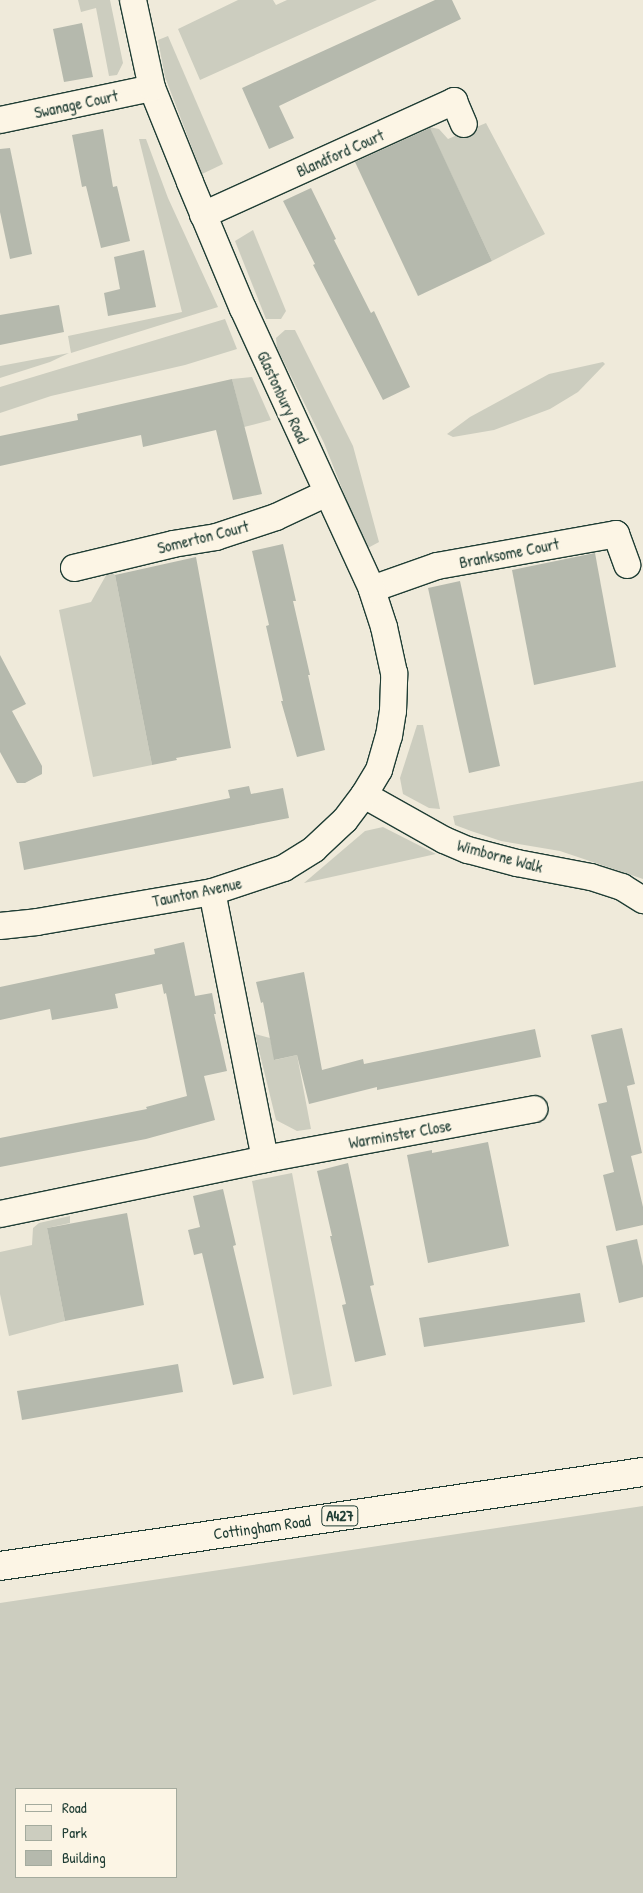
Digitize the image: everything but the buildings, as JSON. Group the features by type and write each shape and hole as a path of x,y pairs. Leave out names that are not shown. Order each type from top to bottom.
{"highway":[{"name":"Cottingham Road","path":"0,1566 643,1472"}],"street":[{"name":"Glastonbury Road","path":"133,0 152,88 243,309 372,590 391,655 395,698 389,736 379,770 364,795"},
{"name":"Swanage Court","path":"0,120 152,88"},
{"name":"Blandford Court","path":"203,215 454,101 464,124"},
{"name":"Somerton Court","path":"74,568 173,544 216,537 276,518 327,493"},
{"name":"Branksome Court","path":"372,590 437,566 616,534 626,565"},
{"name":"Taunton Avenue","path":"0,926 37,922 212,892 284,868 314,849 345,820 364,795"},
{"name":"Wimborne Walk","path":"364,795 444,840 468,850 517,863 591,877 622,887 643,900"},
{"path":"212,892 265,1159"},
{"name":"Warminster Close","path":"0,1214 265,1159 534,1109"}],"green space":[{"path":"78,0 110,0 123,63 117,75 109,76 96,8 81,12"},
{"path":"238,0 273,0 276,5 287,0 377,0 200,80 178,29"},
{"path":"168,36 223,164 202,174 165,77 158,40"},
{"path":"486,123 545,234 492,261 429,127 439,129 448,139"},
{"path":"139,139 146,139 168,198 218,307 71,353 68,336 182,312"},
{"path":"253,230 286,311 281,319 266,319 235,241"},
{"path":"225,319 237,349 185,365 51,396 0,413 0,387"},
{"path":"285,330 295,330 353,446 379,542 366,549 324,443 277,348 276,338"},
{"path":"69,353 50,362 0,378 0,366"},
{"path":"603,362 605,364 578,392 550,409 494,430 453,437 447,434 470,417 549,374"},
{"path":"252,377 271,420 244,427 232,379"},
{"path":"109,570 115,575 152,765 93,777 59,610 91,602"},
{"path":"417,725 423,725 440,809 429,808 403,794 400,778"},
{"path":"643,781 643,879 560,851 501,841 455,825 453,816"},
{"path":"383,827 436,854 304,883 365,831"},
{"path":"255,1034 270,1038 275,1060 297,1055 311,1129 297,1131 276,1120"},
{"path":"292,1173 332,1386 293,1395 252,1181"},
{"path":"70,1216 70,1223 47,1228 65,1321 9,1336 0,1294 0,1252 32,1245 33,1228 39,1223"},
{"path":"643,1506 643,1893 0,1893 0,1603"}]}
